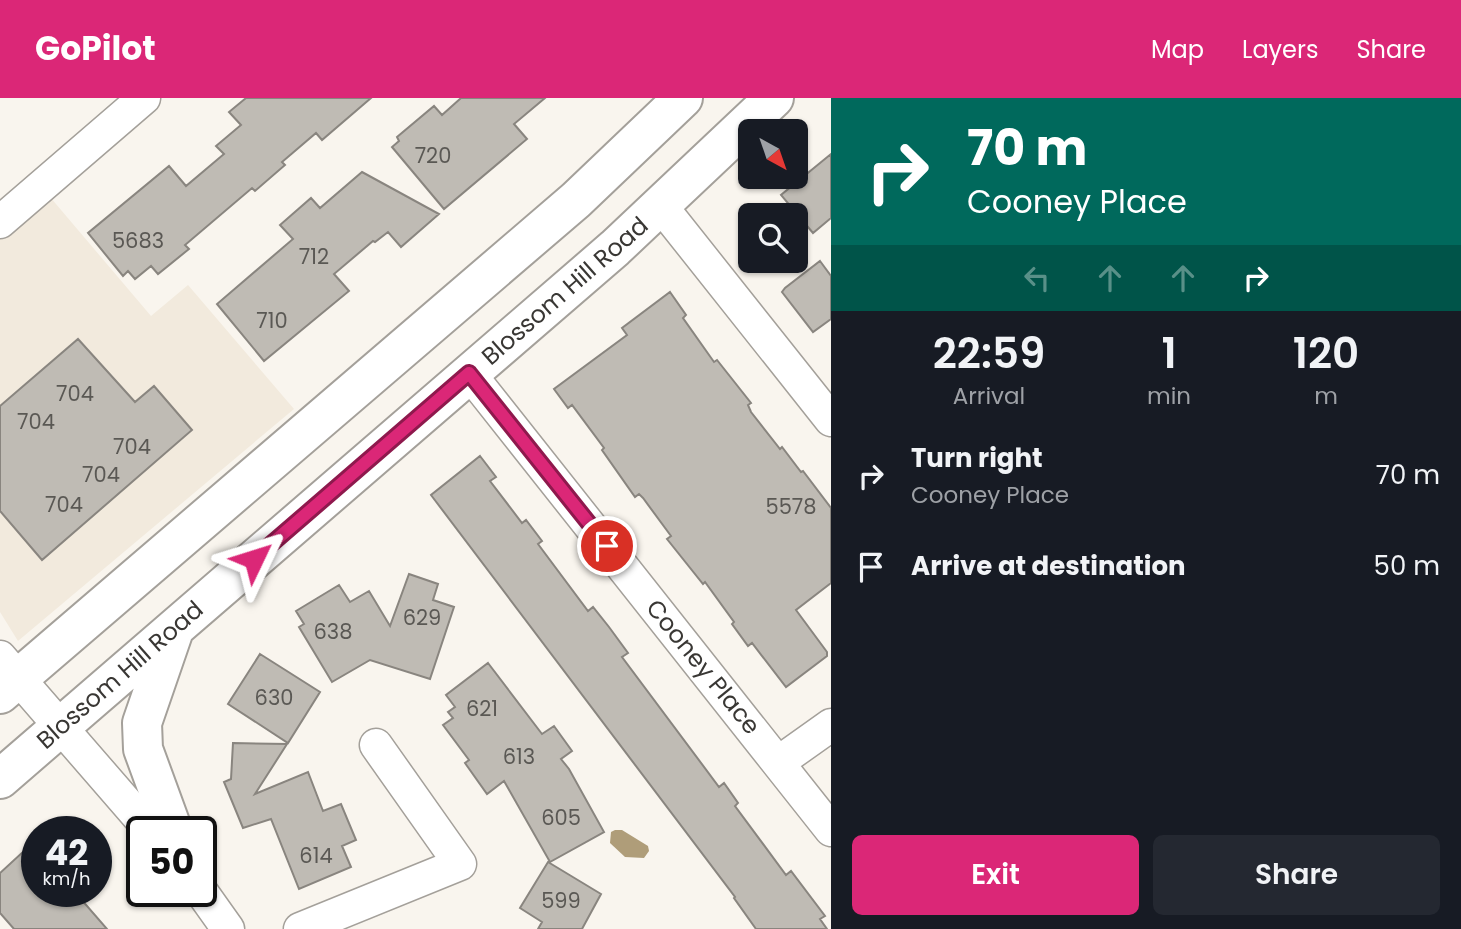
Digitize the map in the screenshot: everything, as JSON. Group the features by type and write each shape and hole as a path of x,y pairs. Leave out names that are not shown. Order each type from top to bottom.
{"main road":[{"path":"6,676 576,200 683,98"},
{"name":"Blossom Hill Road","path":"0,779 661,206 774,98"},
{"path":"168,816 143,749 142,723 175,627"}],"street":[{"path":"0,222 144,98"},
{"path":"661,206 831,421"},
{"name":"Cooney Place","path":"469,373 831,830"},
{"path":"6,676 60,729 138,816"},
{"path":"779,762 831,725"},
{"path":"300,929 460,864 376,745"},
{"path":"212,907 228,929"}],"shaded area":[{"path":"39,184 151,316 188,285 294,409 18,641 0,612 0,218"},
{"path":"622,830 648,846 649,851 644,858 625,857 610,843 611,832"}],"building":[{"path":"246,98 371,98 322,140 316,133 282,162 285,165 255,191 252,188 185,245 189,249 158,274 151,266 135,279 128,271 123,276 88,233 169,166 186,186 224,154 216,146 241,125 229,112"},
{"path":"461,98 545,98 514,124 527,139 444,209 392,147 399,141 397,137 434,106 442,115"},
{"path":"831,154 831,218 813,233 808,227 808,203 788,203 781,195 788,189 808,189 808,173"},
{"path":"362,172 439,214 401,247 388,232 373,241 334,274 349,291 264,361 217,304 293,239 280,225 311,198 320,208"},
{"path":"820,261 831,276 831,319 813,332 782,292 808,273"},
{"path":"670,292 686,315 683,318 714,362 717,360 751,403 748,405 751,412 780,449 782,447 801,472 803,471 831,508 831,583 796,610 827,652 827,656 786,687 752,643 748,646 705,582 703,584 667,539 671,536 643,498 639,494 635,497 602,450 604,448 572,405 568,408 554,389 627,335 622,328"},
{"path":"78,339 135,402 154,386 192,430 42,560 0,511 0,406"},
{"path":"480,456 496,477 490,481 522,523 526,520 542,541 538,544 588,611 593,607 609,627 628,653 622,657 719,787 724,783 738,803 735,806 786,875 791,871 825,916 820,919 827,929 756,929 735,897 431,495"},
{"path":"409,574 438,584 433,600 454,607 430,679 370,660 332,682 299,627 304,624 296,611 339,585 350,602 369,591 390,626"},
{"path":"260,654 320,692 288,743 228,704"},
{"path":"488,663 542,734 554,726 572,751 561,759 604,832 550,862 504,781 487,794 465,763 469,760 443,725 453,718 448,712 455,707 446,695"},
{"path":"233,743 287,744 255,794 308,772 323,811 341,804 356,840 342,846 351,867 299,889 271,819 243,828 224,782 231,779"},
{"path":"21,854 21,907 88,907 107,929 14,929 0,913 0,873"},
{"path":"548,862 601,894 582,929 538,929 542,922 520,908"}],"route":[{"path":"254,559 469,373 607,546"}]}
